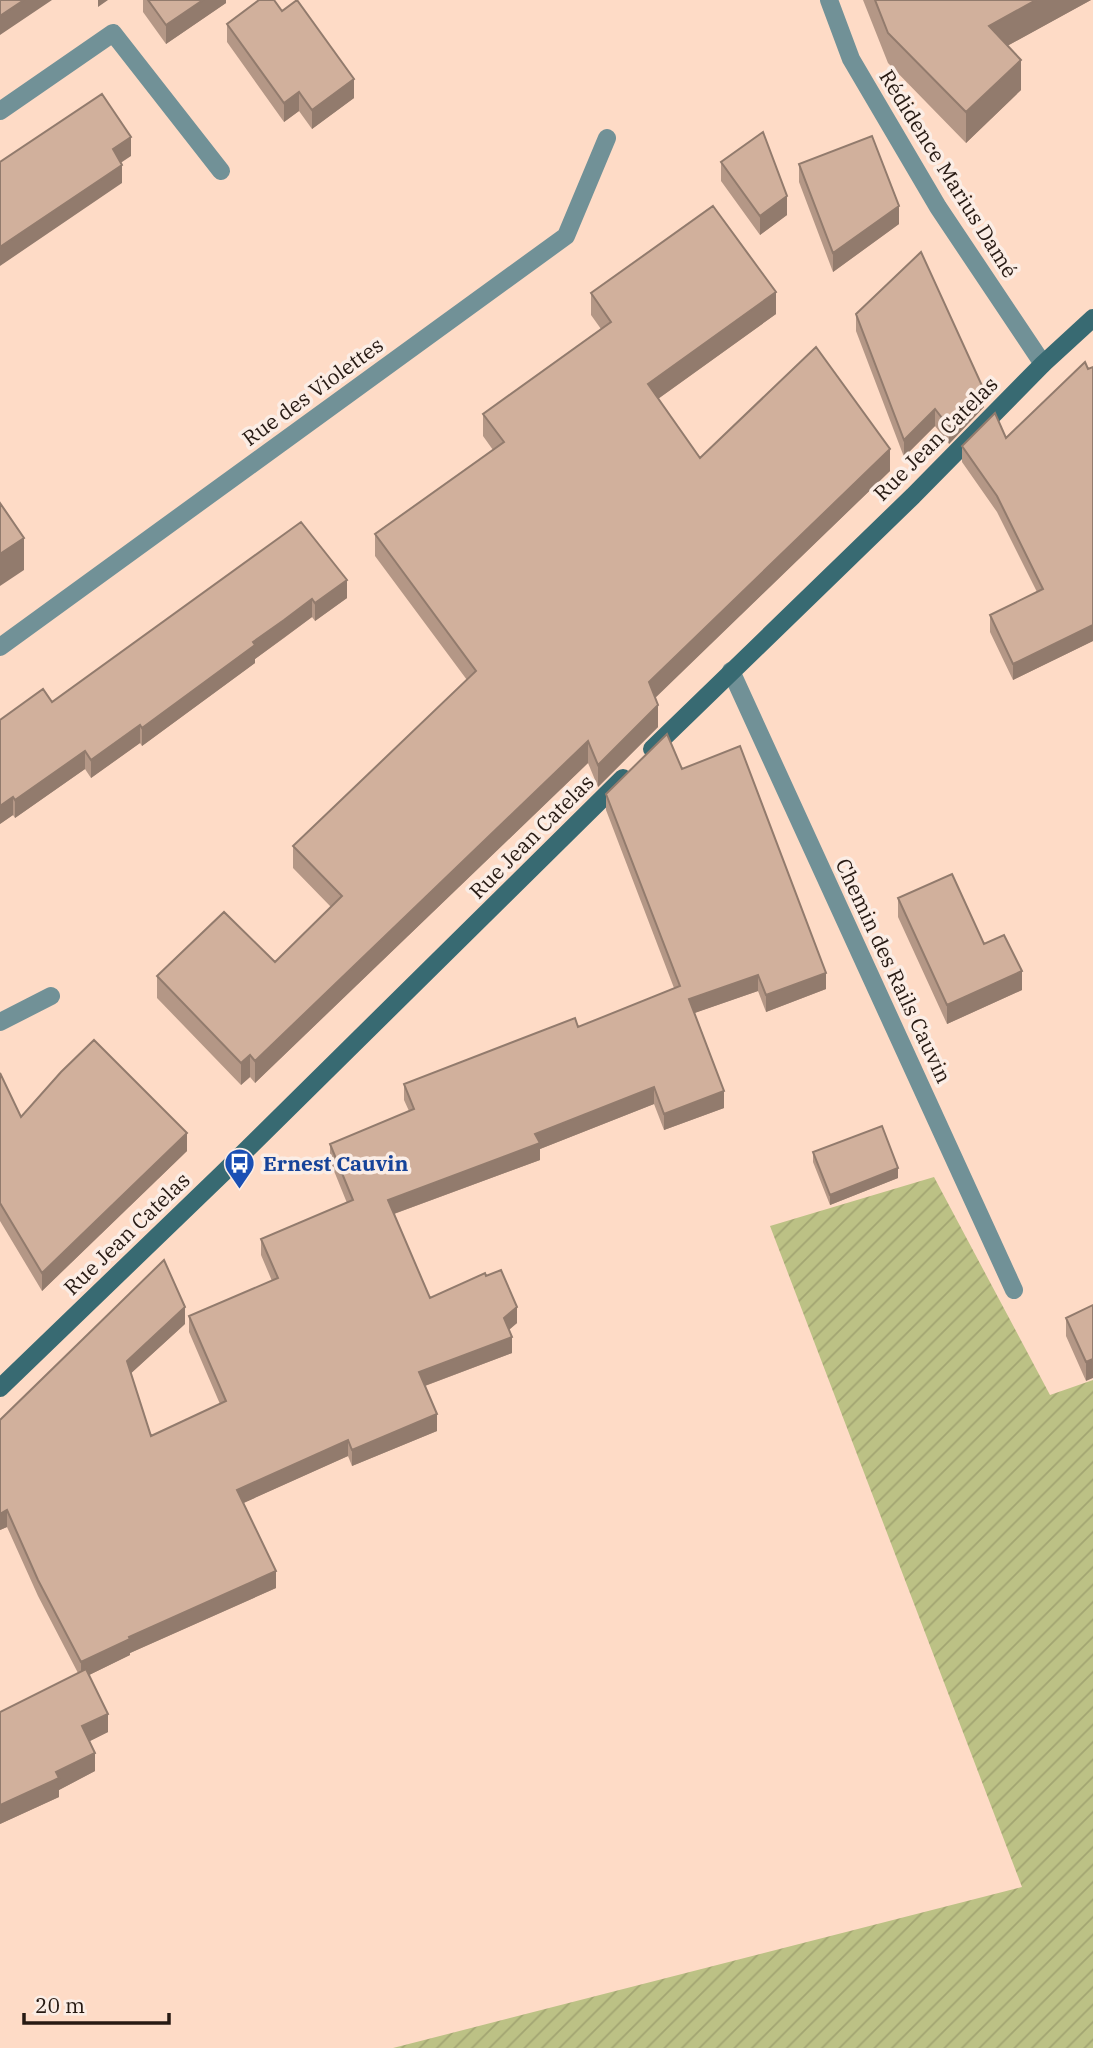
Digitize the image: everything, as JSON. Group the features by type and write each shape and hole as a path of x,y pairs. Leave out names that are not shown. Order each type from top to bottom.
{"street":[{"name":"Rédidence Marius Damé","path":"829,0 851,60 924,184 1043,364"},
{"path":"0,111 113,33 221,171"},
{"name":"Rue des Violettes","path":"0,647 566,236 607,138"},
{"name":"Rue Jean Catelas","path":"0,1386 223,1173 731,671 913,496 1043,364 1093,318"},
{"name":"Chemin des Rails Cauvin","path":"731,671 1014,1290"},
{"path":"0,1022 51,996"}],"green space":[{"path":"934,1177 1050,1395 1093,1380 1093,2048 393,2048 1022,1887 770,1226"}],"building":[{"path":"0,0 24,0 0,16"},
{"path":"148,0 203,0 166,25"},
{"path":"259,0 274,0 282,11 297,0 354,79 312,110 299,92 284,103 227,24"},
{"path":"875,0 1036,0 989,26 1021,60 966,112 888,33"},
{"path":"102,94 131,137 113,149 122,165 0,247 0,162"},
{"path":"763,132 787,196 760,216 721,162"},
{"path":"872,136 899,206 833,253 799,164"},
{"path":"713,206 776,292 648,384 700,458 816,347 890,449 649,682 658,705 598,765 588,741 255,1061 250,1055 241,1063 157,976 224,912 275,962 342,896 293,846 476,671 375,534 504,442 483,414 611,322 591,293"},
{"path":"921,252 984,390 949,427 935,409 904,440 856,314"},
{"path":"1085,362 1088,369 1093,367 1093,625 1013,664 990,615 1043,589 997,496 962,446 995,413 1006,438"},
{"path":"0,503 24,538 0,554"},
{"path":"301,522 347,580 315,603 312,599 253,642 255,645 142,728 140,725 91,760 85,751 15,800 13,797 0,806 0,720 43,689 52,702"},
{"path":"667,734 682,769 740,746 826,973 766,995 758,975 689,999 724,1091 664,1114 654,1087 535,1134 540,1143 388,1200 430,1298 485,1273 486,1276 501,1270 517,1307 504,1318 512,1337 419,1372 437,1414 352,1450 348,1440 237,1490 276,1571 129,1637 130,1639 81,1662 38,1580 7,1510 0,1514 0,1420 164,1260 185,1307 127,1361 151,1436 226,1401 189,1316 278,1278 261,1239 353,1200 330,1144 414,1109 404,1084 575,1018 578,1027 680,986 606,794"},
{"path":"952,874 984,944 1004,935 1022,971 947,1005 898,898"},
{"path":"94,1040 187,1133 42,1273 0,1203 0,1073 21,1117"},
{"path":"882,1126 898,1168 830,1195 813,1152"},
{"path":"1093,1305 1093,1359 1086,1362 1066,1318"},
{"path":"86,1669 108,1714 82,1726 95,1753 56,1772 59,1778 0,1805 0,1712"}],"place":[{"name":"Ernest Cauvin","path":"240,1191"}]}
